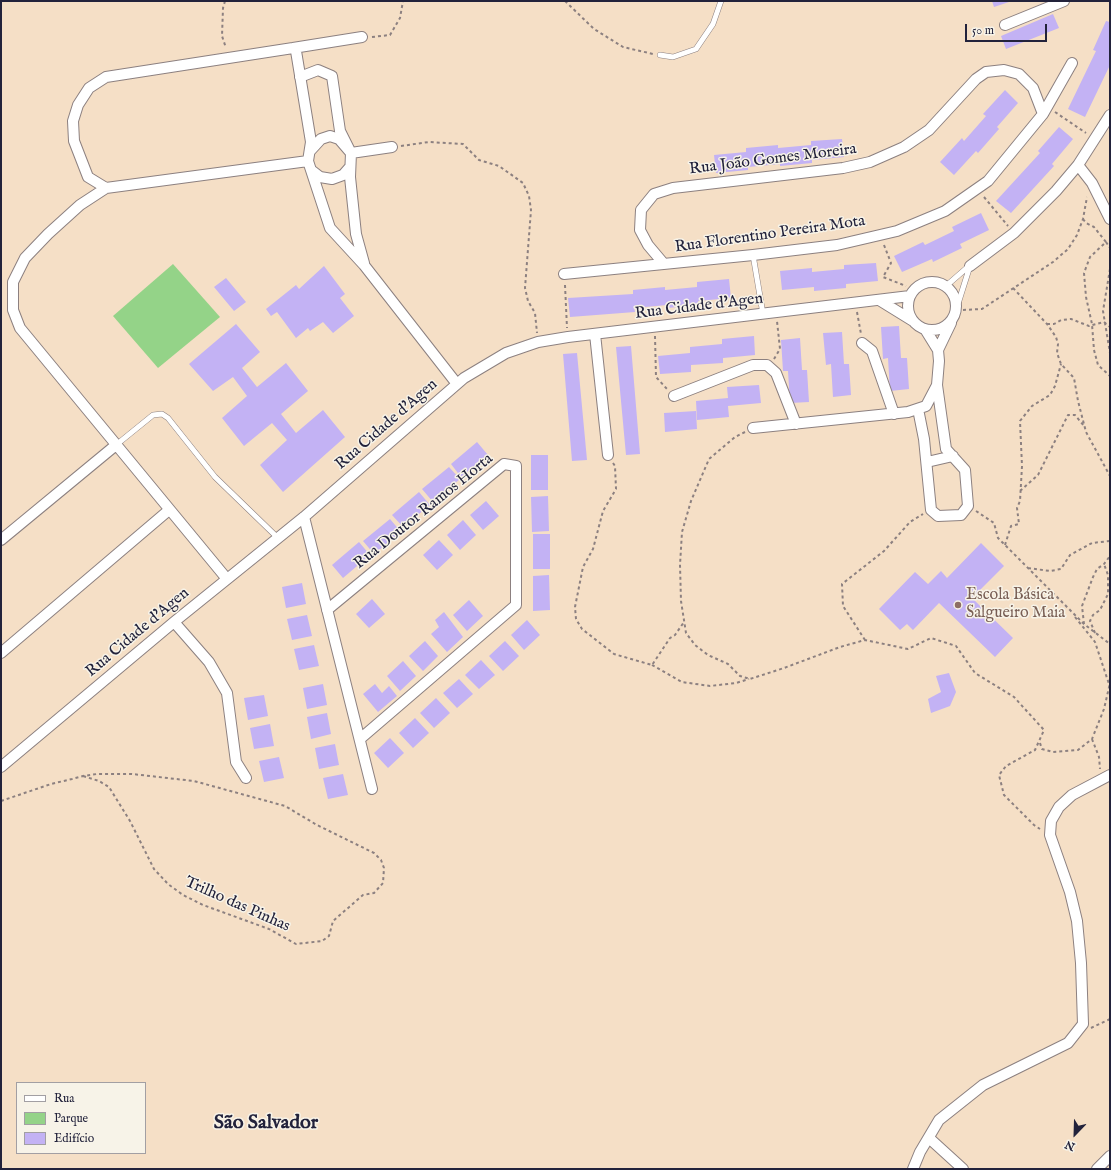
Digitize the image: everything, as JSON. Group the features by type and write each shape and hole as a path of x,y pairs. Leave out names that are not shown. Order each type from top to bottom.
{"street":[{"path":"1005,24 1064,1"},
{"path":"106,188 88,177 74,141 73,121 78,105 89,88 106,77 229,59 362,37"},
{"path":"293,48 296,51 311,142 309,161 330,228 364,265 457,384"},
{"name":"Rua Florentino Pereira Mota","path":"564,274 837,245 897,231 945,211 988,181 1045,110 1072,63"},
{"path":"300,78 318,70 332,76 340,131 351,153 350,167 356,234 364,265"},
{"name":"Rua João Gomes Moreira","path":"664,264 648,245 640,230 641,210 654,194 673,188 843,168 870,162 904,147 929,130 976,79 986,72 1004,70 1019,74 1033,88 1045,110"},
{"path":"970,266 1014,233 1056,191 1078,165 1110,115"},
{"path":"309,161 321,139 330,136 339,139 351,153"},
{"path":"351,153 392,147"},
{"path":"227,579 20,328 14,310 13,282 25,258 80,204 106,188 309,161"},
{"path":"309,161 320,178 332,179 343,175 350,167"},
{"path":"1078,165 1092,183 1110,219"},
{"path":"913,321 909,313 912,293 921,284 938,282 952,291 956,299 957,309 938,350"},
{"name":"Rua Cidade d'Agen","path":"1,767 174,622 304,517 464,378 506,353 538,342 568,337 776,314 879,300 912,293"},
{"path":"879,300 925,329 938,350 939,361 937,384 946,449 965,470 968,506 961,515 938,516 931,510 927,462 918,409"},
{"path":"925,329 940,330 952,321"},
{"path":"595,334 608,455"},
{"path":"862,343 872,351 894,414"},
{"path":"674,396 753,365 767,365 776,373 796,424"},
{"path":"753,428 894,414 918,409 926,406 937,384"},
{"path":"1,540 116,445"},
{"path":"927,462 953,456"},
{"name":"Rua Doutor Ramos Horta","path":"327,610 504,464 516,466 516,605 360,739"},
{"path":"1,653 169,510"},
{"path":"304,517 372,789"},
{"path":"174,622 209,662 227,693 236,762 246,778"},
{"path":"913,1169 940,1120 983,1085 1068,1043 1083,1024 1081,963 1077,921 1070,892 1050,835 1051,821 1059,807 1072,795 1110,775"},
{"path":"929,1138 963,1169"},
{"path":"1097,1169 1110,1156"}],"lane":[{"path":"660,55 673,57 696,49 713,24 721,1"},
{"path":"753,255 763,315"},
{"path":"946,286 970,266"},
{"path":"957,309 970,266"},
{"path":"116,445 153,415 162,414 168,418 215,476 278,538"}],"path":[{"path":"225,1 223,8 222,36 229,59"},
{"path":"362,37 390,35 400,18 403,1"},
{"path":"565,1 594,29 623,47 660,55"},
{"path":"1045,110 1095,140"},
{"path":"392,147 429,142 463,144 479,160 499,166 523,183 529,196 531,210 525,288 528,301 536,313 538,342"},
{"path":"957,309 982,308 1053,262 1068,249 1077,235 1083,220 1092,183"},
{"path":"978,188 1014,233"},
{"path":"1083,220 1094,227 1110,248"},
{"path":"880,235 891,263 883,277 912,293"},
{"path":"1106,242 1090,256 1084,273 1086,297 1092,324 1094,350 1098,365 1110,376"},
{"path":"1110,269 1103,311 1110,353"},
{"path":"564,274 568,337"},
{"path":"1013,288 1047,324 1057,340 1057,353 1061,364 1074,378 1085,426 1110,476"},
{"path":"856,303 862,343"},
{"path":"769,367 780,349 776,314"},
{"path":"1047,324 1054,324 1061,320 1071,319 1089,326 1104,322 1110,327"},
{"path":"655,327 656,377 674,396"},
{"path":"1005,545 1011,526 1018,524 1017,508 1020,501 1022,466 1020,421 1032,406 1050,394 1055,386 1061,364"},
{"path":"1020,491 1038,475 1068,415 1075,415 1085,426"},
{"path":"750,679 740,676 728,664 708,655 695,645 686,633 680,565 682,532 691,501 709,460 735,437 753,428"},
{"path":"608,455 615,466 616,488 604,511 593,549 583,567 575,607 576,619 582,628 614,654 652,665 682,682 710,686 736,683 750,679 840,647 865,640 908,649 931,638 956,646 974,673 1014,697 1044,730 1035,750 1006,766 999,775 1004,795 1034,825 1050,835"},
{"path":"968,506 994,523 998,538 1084,624 1110,644"},
{"path":"865,640 843,606 842,584 884,551 910,522 931,510"},
{"path":"1028,568 1050,571 1061,569 1070,555 1092,543 1110,541"},
{"path":"1084,624 1082,606 1097,569 1104,564 1110,556"},
{"path":"1095,633 1090,621 1092,615 1100,610 1108,594 1108,575 1104,564"},
{"path":"1039,742 1042,749 1053,752 1078,750 1092,739 1104,709 1109,684 1095,642 1069,609"},
{"path":"652,665 670,638 675,635 684,622"},
{"path":"1092,739 1100,757 1100,773 1095,783"},
{"name":"Trilho das Pinhas","path":"98,774 132,774 194,781 285,806 317,826 374,853 381,860 384,876 383,883 374,893 363,895 333,921 329,936 322,941 296,944 269,929 203,905 183,895 168,884 154,869 133,828 109,787 99,781 83,776 98,774"},
{"path":"1,801 51,784 83,776"},
{"path":"1083,1024 1092,1028 1110,1019"}],"green space":[{"path":"173,264 220,317 158,368 113,316"}],"building":[{"path":"992,1 1012,1 994,7"},
{"path":"1053,14 1059,28 1006,49 1001,36"},
{"path":"1106,21 1110,22 1110,65 1085,117 1068,109 1096,51 1093,50"},
{"path":"1005,90 1018,103 997,127 999,129 978,153 976,151 954,175 940,162 962,138 964,141 986,116 983,114"},
{"path":"1059,127 1073,139 1052,164 1054,166 1011,213 996,201 1040,153 1038,151"},
{"path":"842,139 844,157 812,160 812,163 748,167 748,170 716,173 714,155 746,152 746,148 778,145 778,148 811,145 811,141"},
{"path":"981,213 989,230 960,244 962,248 933,262 932,259 902,272 894,256 923,242 925,245 954,231 952,227"},
{"path":"876,263 878,281 846,284 846,288 814,291 814,287 782,290 780,271 812,268 812,272 844,269 844,265"},
{"path":"324,266 345,294 340,298 354,316 333,333 323,322 310,331 308,328 296,338 277,312 271,316 266,309 296,285 299,289"},
{"path":"226,278 246,302 234,311 214,287"},
{"path":"729,279 731,298 698,301 699,305 667,308 667,305 634,308 635,312 570,317 568,298 633,294 633,290 665,287 665,290 697,287 697,282"},
{"path":"236,324 260,352 242,368 257,387 286,363 308,391 281,414 296,433 323,410 345,437 283,492 260,465 287,440 272,423 244,446 222,418 247,396 233,377 213,391 189,364"},
{"path":"899,326 901,358 907,358 909,389 890,391 888,358 883,359 881,327"},
{"path":"842,332 844,364 849,364 851,395 833,397 831,364 826,365 823,333"},
{"path":"754,336 755,355 723,358 723,363 691,365 691,372 660,374 658,356 690,353 690,347 722,344 722,339"},
{"path":"800,338 802,370 807,370 809,402 790,403 788,371 783,371 781,340"},
{"path":"631,346 640,454 626,455 616,347"},
{"path":"577,353 587,460 572,461 563,354"},
{"path":"759,385 761,403 728,406 729,417 697,420 696,401 728,398 727,387"},
{"path":"696,411 697,429 665,432 664,413"},
{"path":"477,442 488,455 461,477 451,464"},
{"path":"531,455 548,455 548,490 531,490"},
{"path":"449,467 460,479 433,502 422,489"},
{"path":"419,492 430,505 403,527 392,515"},
{"path":"548,496 549,531 532,532 531,497"},
{"path":"486,501 499,516 483,530 470,515"},
{"path":"390,519 401,532 374,554 363,541"},
{"path":"463,520 476,535 460,550 447,535"},
{"path":"533,534 550,534 550,569 533,569"},
{"path":"439,540 453,555 437,570 423,555"},
{"path":"359,542 370,555 343,578 332,565"},
{"path":"981,543 1004,566 972,598 1013,638 995,657 939,603 913,630 907,624 900,630 879,609 915,572 928,584 941,571 947,578"},
{"path":"549,575 550,610 533,611 533,576"},
{"path":"302,583 306,604 286,608 282,587"},
{"path":"372,599 385,614 369,628 356,614"},
{"path":"469,600 483,616 467,631 453,615"},
{"path":"444,612 463,637 447,652 431,634 439,627 435,620"},
{"path":"307,615 312,636 292,640 287,619"},
{"path":"527,620 540,635 524,650 511,635"},
{"path":"425,641 438,656 423,671 409,656"},
{"path":"505,641 519,656 503,671 489,656"},
{"path":"314,645 319,666 299,670 294,649"},
{"path":"481,660 495,675 479,689 465,675"},
{"path":"403,661 416,676 400,691 387,676"},
{"path":"949,673 956,692 950,706 931,713 928,699 941,692 936,676"},
{"path":"459,679 473,694 457,708 443,693"},
{"path":"323,684 327,705 307,709 303,688"},
{"path":"375,684 382,693 389,686 397,696 378,712 363,694"},
{"path":"264,695 268,716 248,720 244,698"},
{"path":"436,698 450,713 434,728 420,713"},
{"path":"327,713 331,734 311,739 307,717"},
{"path":"415,718 429,733 413,748 399,733"},
{"path":"270,724 274,746 254,749 250,728"},
{"path":"390,738 404,753 388,768 374,753"},
{"path":"335,744 339,765 319,769 315,748"},
{"path":"279,757 284,778 264,782 259,761"},
{"path":"343,774 348,795 328,799 323,778"}],"place":[{"name":"Escola Básica Salgueiro Maia","path":"958,605"}],"district":[{"name":"São Salvador","path":"266,1124"}]}
